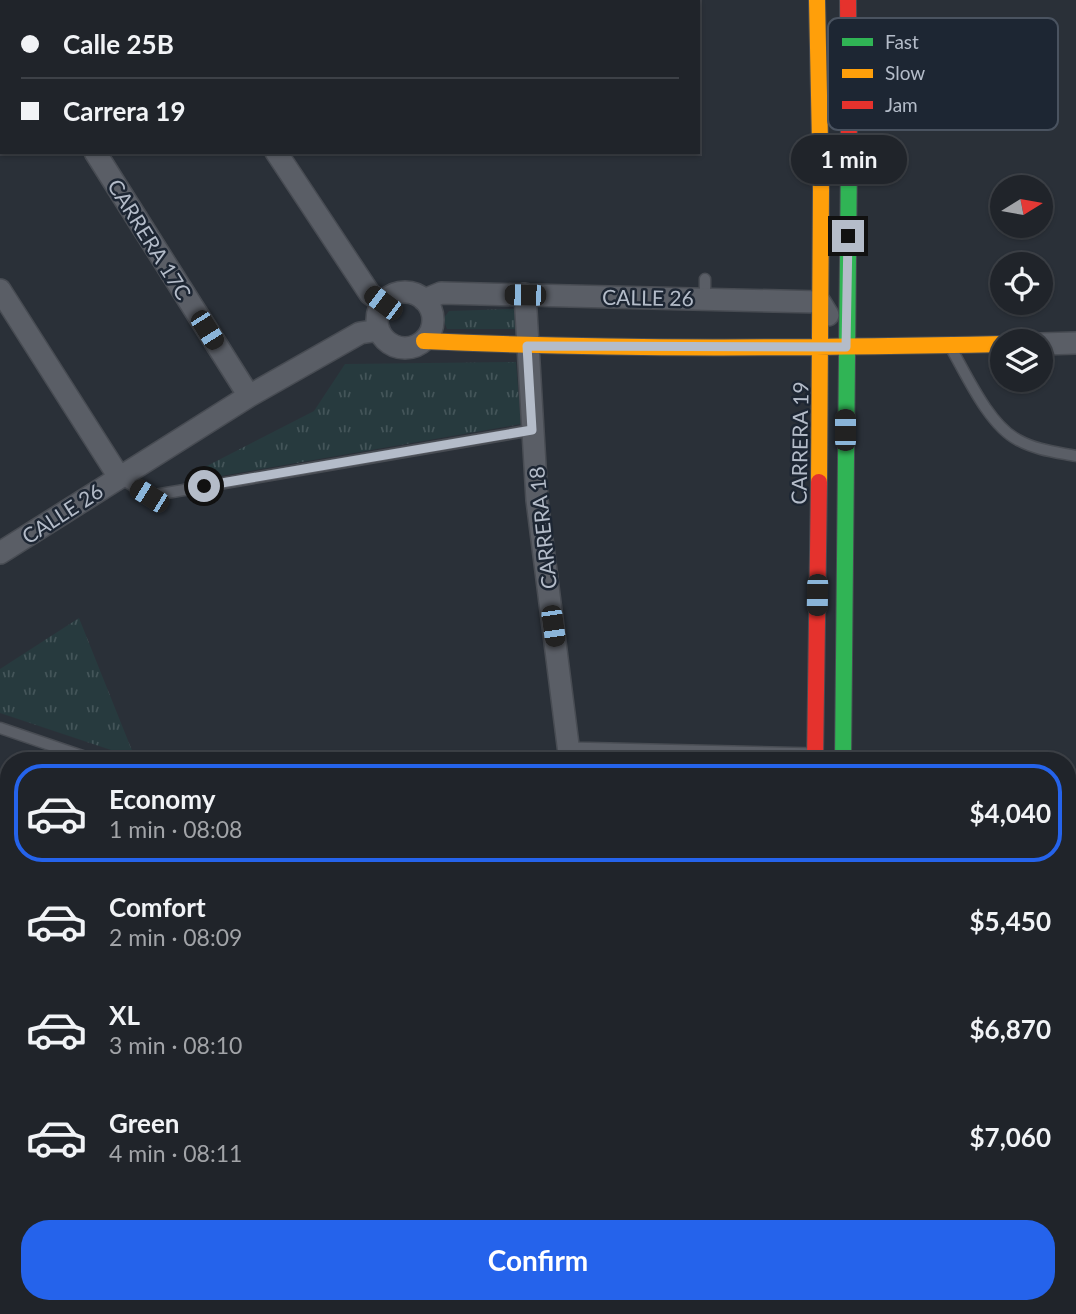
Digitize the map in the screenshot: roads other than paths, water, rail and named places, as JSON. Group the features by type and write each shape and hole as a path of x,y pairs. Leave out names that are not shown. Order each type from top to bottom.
{"street":[{"name":"CARRERA 19","path":"815,752 821,348 821,85 817,0"},
{"path":"848,0 849,18"},
{"path":"843,752 849,130"},
{"name":"CARRERA 17C","path":"96,154 249,396"},
{"path":"277,154 370,294 383,303 378,312 379,331 384,339 399,347 417,346 424,341 429,333 432,316 424,300"},
{"name":"CALLE 26","path":"383,303 398,293 407,292 424,300 441,293 525,295 705,288 820,302"},
{"path":"0,290 119,477"},
{"name":"CARRERA 18","path":"525,295 537,500 569,752"},
{"path":"820,302 846,347"},
{"name":"CALLE 26","path":"0,553 249,396 360,332 379,331"},
{"path":"424,341 527,346 821,348 990,344"},
{"path":"1053,344 1076,343"}],"lane":[{"path":"949,345 994,421 1016,440 1076,456"},
{"path":"119,477 149,496 532,430"},
{"path":"0,728 71,752"}]}
